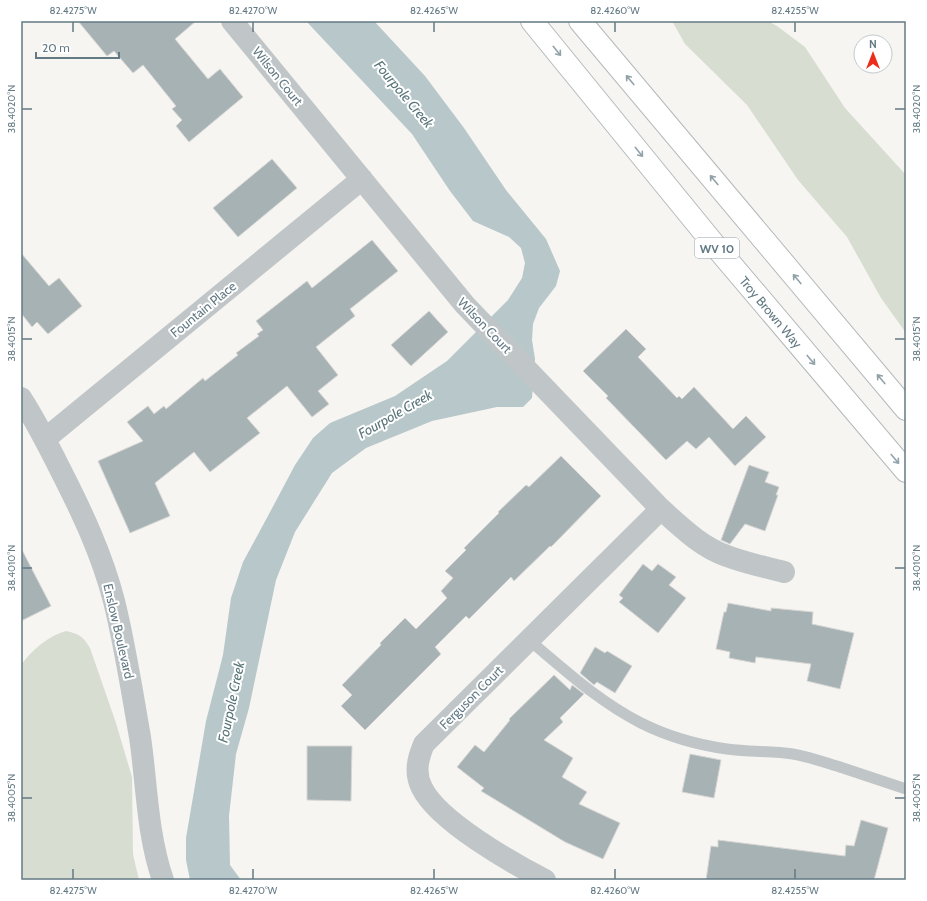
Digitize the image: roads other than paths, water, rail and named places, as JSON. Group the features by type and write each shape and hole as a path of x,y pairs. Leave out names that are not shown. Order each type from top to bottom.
{"main road":[{"name":"Troy Brown Way","path":"532,21 717,248 906,471"},
{"name":"WV 10","path":"580,21 906,409"}],"street":[{"name":"Wilson Court","path":"232,21 465,305 558,400 661,509 702,544 725,556 784,572"},
{"name":"Fountain Place","path":"45,439 362,179"},
{"name":"Enslow Boulevard","path":"21,398 45,439 81,508 114,600 141,746 152,840 163,880"},
{"name":"Ferguson Court","path":"545,880 512,862 471,835 444,814 430,800 421,787 417,772 418,757 424,744 661,509"}],"lane":[{"path":"530,640 558,666 596,695 642,723 673,736 703,745 728,749 793,754 906,789"}],"water":[{"name":"Fourpole Creek","path":"306,21 374,21 425,76 464,128 506,190 546,239 560,271 556,286 539,308 533,324 532,340 535,359 532,398 523,407 497,407 432,421 366,448 332,473 295,532 276,580 249,708 236,754 229,816 230,865 241,880 190,880 186,860 186,838 206,721 223,655 231,598 243,562 295,465 313,438 330,423 395,396 447,361 508,300 522,278 525,263 521,248 509,237 473,221 450,191 412,134"}]}
